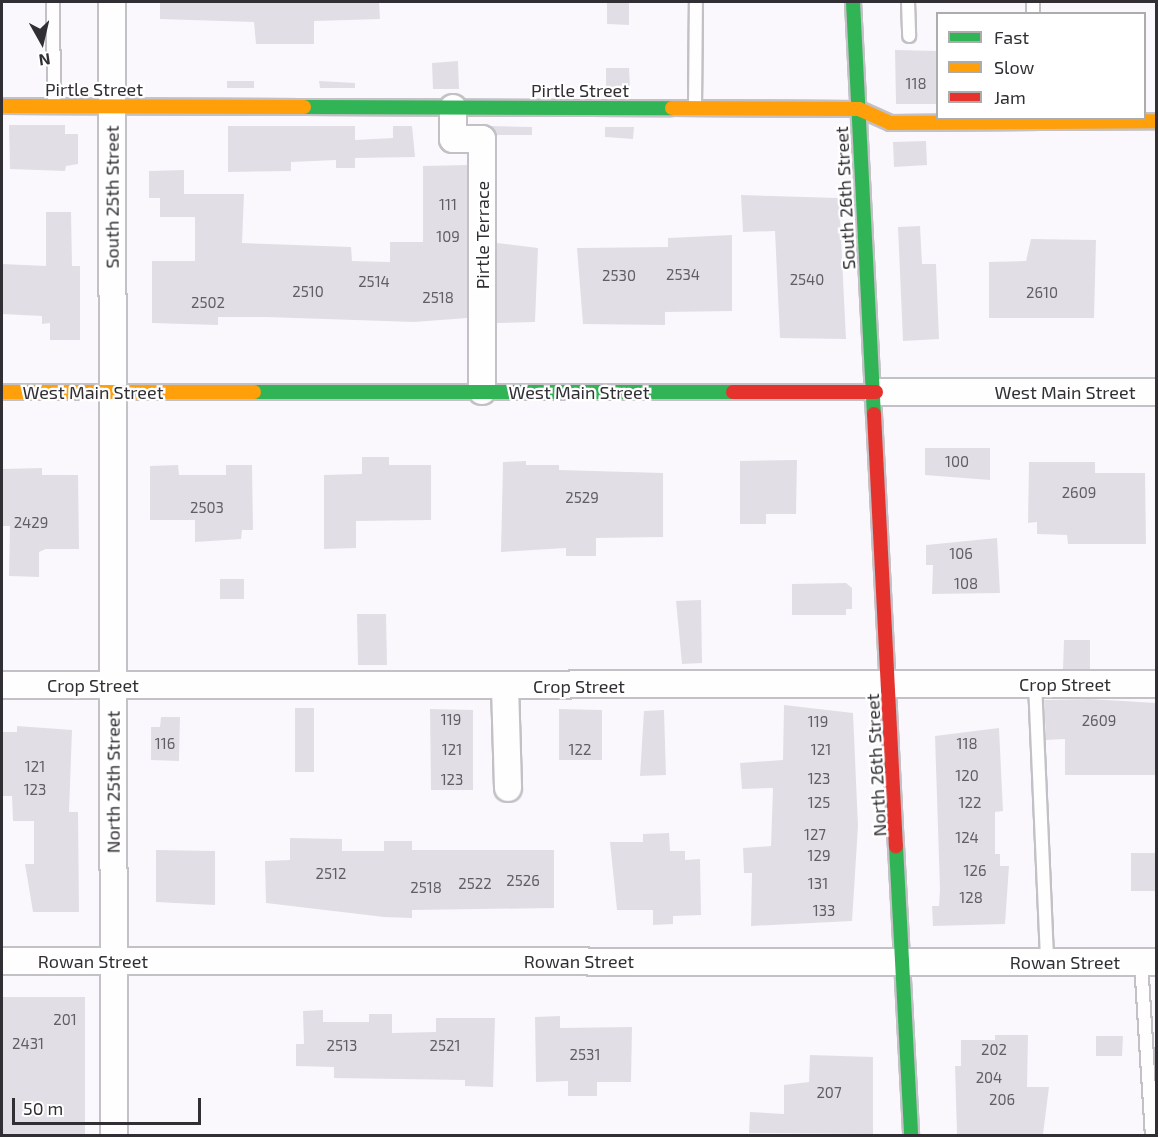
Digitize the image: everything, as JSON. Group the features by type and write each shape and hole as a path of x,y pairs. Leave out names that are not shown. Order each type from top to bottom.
{"street":[{"name":"South 25th Street","path":"112,2 112,392"},
{"name":"South 26th Street","path":"853,2 876,392"},
{"name":"Pirtle Street","path":"2,106 859,109 890,123 1034,120 1156,121"},
{"name":"Pirtle Terrace","path":"453,108 453,139 482,139 482,391"},
{"name":"West Main Street","path":"2,392 1156,393"},
{"name":"North 25th Street","path":"112,392 114,1136"},
{"name":"North 26th Street","path":"876,392 911,1136"},
{"name":"Crop Street","path":"2,685 1156,684"},
{"path":"504,686 508,788"},
{"name":"Rowan Street","path":"2,961 1149,962"}],"lane":[{"path":"53,2 54,106"},
{"path":"694,109 696,2"},
{"path":"908,2 909,36"},
{"path":"1035,683 1047,962"},
{"path":"1149,962 1152,1136"}],"building":[{"path":"160,2 379,2 380,19 314,21 314,44 256,44 254,22 160,19"},
{"path":"607,2 629,2 629,25 607,24"},
{"path":"895,50 936,51 936,104 896,104"},
{"path":"458,61 459,89 433,89 432,63"},
{"path":"606,68 629,68 630,89 606,89"},
{"path":"227,81 254,81 254,88 227,88"},
{"path":"319,81 355,83 355,88 320,88"},
{"path":"9,125 65,125 65,134 78,134 78,164 66,166 65,171 10,169"},
{"path":"228,126 355,126 355,140 393,138 393,126 412,126 415,157 355,158 355,168 336,168 336,160 291,162 291,171 228,172"},
{"path":"490,126 532,127 532,135 496,135"},
{"path":"605,127 634,127 633,139 605,137"},
{"path":"926,141 927,165 894,167 893,142"},
{"path":"467,165 467,318 414,322 218,317 218,325 152,323 152,261 195,261 195,217 160,217 160,198 149,198 149,171 184,170 184,194 244,194 242,243 351,247 352,261 390,262 390,242 423,242 423,166"},
{"path":"741,195 839,198 846,339 780,338 775,231 743,232"},
{"path":"46,212 71,212 72,266 80,266 80,340 50,340 50,323 42,324 42,316 2,314 2,264 46,266"},
{"path":"920,226 922,264 936,264 939,339 903,341 898,227"},
{"path":"732,235 732,311 665,312 665,325 583,324 577,248 668,247 668,238"},
{"path":"1031,239 1096,240 1094,318 989,318 989,262 1026,261"},
{"path":"497,243 538,248 535,322 497,323"},
{"path":"925,448 990,448 990,480 925,475"},
{"path":"362,457 389,457 389,465 431,465 431,520 356,521 356,548 324,549 324,475 362,474"},
{"path":"797,460 796,514 766,514 766,524 740,524 740,461"},
{"path":"526,461 526,465 559,465 559,470 663,473 663,537 596,538 596,556 566,556 566,548 501,552 503,462"},
{"path":"1029,462 1095,462 1095,473 1145,473 1146,544 1068,544 1067,535 1037,534 1037,522 1028,523"},
{"path":"178,465 179,475 226,475 226,465 252,465 253,530 242,530 241,539 195,542 195,520 150,520 150,466"},
{"path":"42,468 42,475 78,475 79,549 46,549 39,552 39,577 9,576 10,526 2,526 2,469"},
{"path":"997,538 1000,593 932,594 933,565 926,565 926,545"},
{"path":"220,579 244,579 244,599 220,599"},
{"path":"846,583 852,588 852,609 846,609 846,615 792,615 792,584"},
{"path":"701,600 702,663 682,664 676,601"},
{"path":"357,614 386,614 387,665 358,665"},
{"path":"1064,640 1090,640 1090,669 1063,669"},
{"path":"1090,699 1156,703 1156,775 1065,775 1065,739 1046,740 1044,700"},
{"path":"784,705 853,713 858,826 852,921 751,926 752,873 744,873 743,848 771,846 773,788 742,789 740,763 783,760"},
{"path":"295,708 314,708 314,772 295,772"},
{"path":"430,709 473,710 473,790 431,790"},
{"path":"559,709 602,710 602,760 559,760"},
{"path":"664,710 666,775 640,776 644,711"},
{"path":"161,717 180,717 179,761 151,760 151,727 160,727"},
{"path":"17,726 72,730 69,812 78,812 79,912 33,912 25,864 34,864 34,821 13,821 12,796 2,796 2,732 17,732"},
{"path":"999,728 1003,811 995,812 995,854 1000,854 1000,866 1009,866 1005,924 933,926 932,906 939,906 940,889 935,736"},
{"path":"669,833 670,851 685,851 685,860 700,859 701,915 673,916 673,924 653,925 653,910 617,910 610,842 643,842 643,834"},
{"path":"290,838 342,839 342,851 384,851 384,841 412,841 412,850 554,850 554,908 412,910 412,918 384,917 266,903 265,861 290,860"},
{"path":"156,850 215,851 215,905 156,902"},
{"path":"1131,853 1156,853 1156,891 1131,891"},
{"path":"2,997 85,997 85,1136 2,1136"},
{"path":"323,1010 323,1022 369,1022 369,1014 392,1014 392,1033 436,1032 436,1018 495,1018 493,1087 465,1086 465,1080 334,1078 334,1067 296,1066 296,1044 304,1044 303,1011"},
{"path":"560,1016 560,1028 632,1027 631,1082 597,1082 597,1096 568,1096 568,1081 536,1082 535,1017"},
{"path":"995,1035 1028,1035 1027,1087 1049,1087 1043,1134 957,1134 955,1066 961,1066 961,1040 995,1040"},
{"path":"1096,1036 1123,1036 1122,1056 1096,1056"},
{"path":"810,1055 873,1057 873,1134 749,1133 750,1112 784,1114 784,1085 809,1082"}],"traffic: fast":[{"path":"853,2 874,414"},
{"path":"304,107 672,108"},
{"path":"254,392 733,392"},
{"path":"896,846 911,1136"}],"traffic: slow":[{"path":"2,106 304,107"},
{"path":"672,108 859,109 890,123 1156,121"},
{"path":"2,392 254,392"}],"traffic: jam":[{"path":"733,392 876,392"},
{"path":"874,414 896,846"}]}
